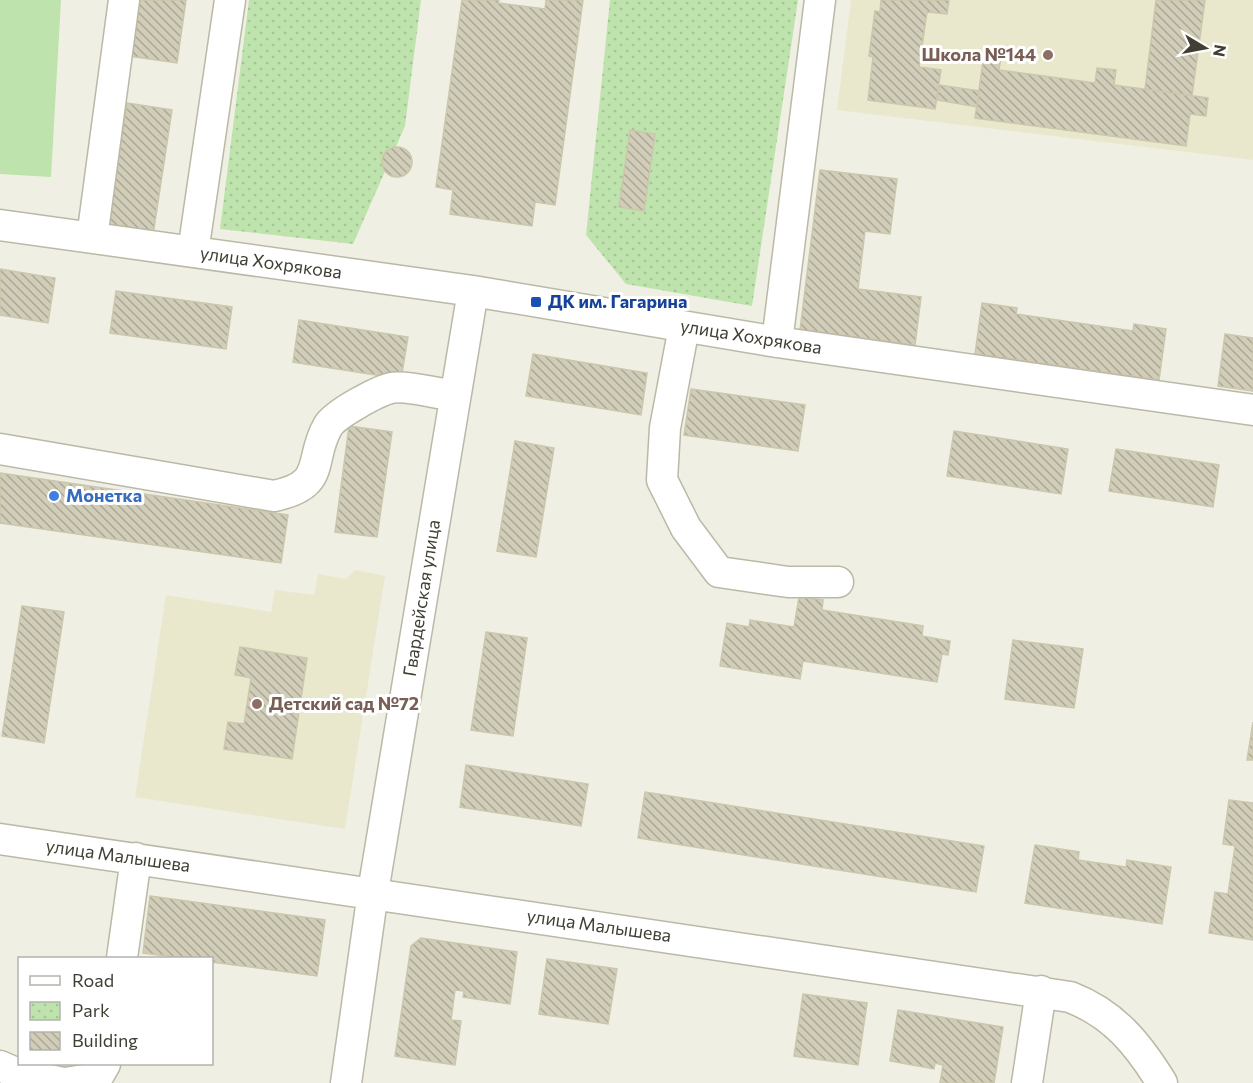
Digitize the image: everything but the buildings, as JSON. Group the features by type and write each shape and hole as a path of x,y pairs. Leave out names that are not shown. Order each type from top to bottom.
{"street":[{"path":"92,238 124,0"},
{"path":"193,252 230,0"},
{"path":"777,342 820,0"},
{"name":"улица Хохрякова","path":"0,225 473,291 777,342 1253,410"},
{"name":"Гвардейская улица","path":"346,1083 373,892 473,291"},
{"path":"684,327 665,428 662,480 686,528 719,572 788,582 838,582"},
{"path":"0,450 274,496 294,492 314,473 329,424 359,403 393,387 455,396"},
{"name":"улица Малышева","path":"0,839 373,892 1070,997 1094,1006 1113,1020 1132,1038 1162,1083"},
{"path":"122,957 136,858"},
{"path":"1027,1083 1041,991"},
{"path":"0,1066 16,1073 64,1083 97,1078 104,1065"}],"shaded area":[{"name":"Школа №144","path":"851,0 1253,0 1253,160 837,110"},
{"name":"Детский сад №72","path":"355,570 385,576 345,829 135,797 166,595 271,612 275,590 314,595 318,574 346,579"}],"green space":[{"path":"0,0 61,0 51,177 0,174"},
{"path":"249,0 421,0 405,126 353,244 220,229"},
{"path":"610,0 798,0 752,306 626,284 586,235"}],"place":[{"name":"Школа №144","path":"1048,55"},
{"name":"ДК им. Гагарина","path":"536,302"},
{"name":"Монетка","path":"54,496"},
{"name":"Детский сад №72","path":"257,704"}]}
